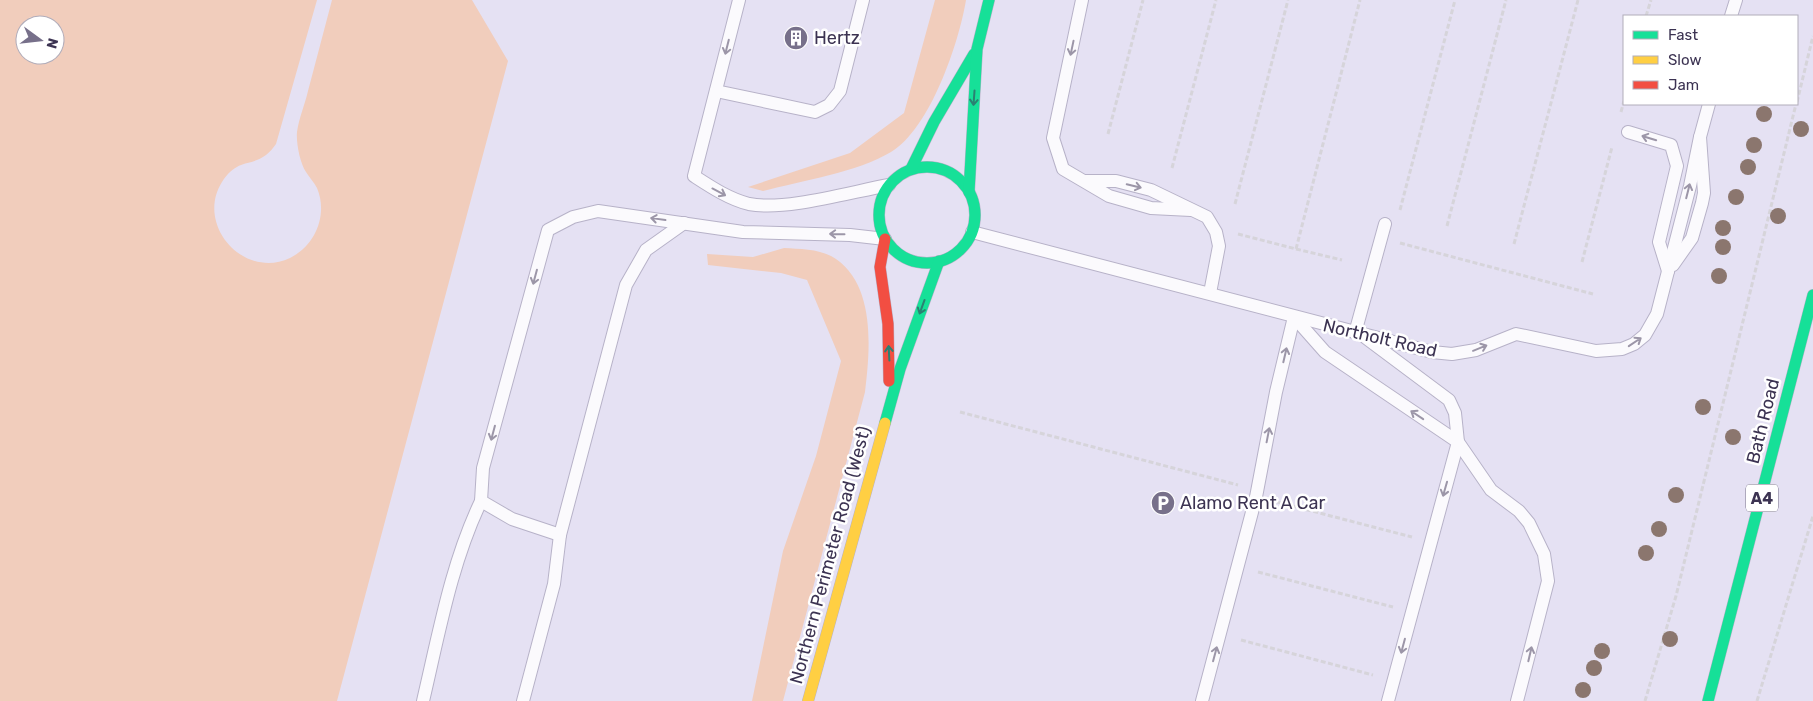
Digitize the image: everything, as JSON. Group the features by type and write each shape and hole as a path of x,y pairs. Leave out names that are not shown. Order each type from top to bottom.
{"main road":[{"path":"969,192 956,177 945,170 933,167 911,169 898,176 889,185 880,204 880,227 885,239 892,248 914,261 939,261 956,253 965,244 972,232 974,207 969,192 977,49 989,0"},
{"path":"911,169 934,122 977,49"},
{"name":"Northern Perimeter Road (West)","path":"885,239 880,267 888,324 890,372 886,419"},
{"name":"Northern Perimeter Road (West)","path":"808,701 900,369 939,261"},
{"name":"Bath Road","path":"1708,701 1722,653 1813,295"}],"lane":[{"path":"739,0 694,176 720,193 748,204 777,207 889,185"},
{"path":"716,91 815,112 829,105 840,91 863,0"},
{"path":"1082,0 1053,138 1063,169 1086,181 1116,181 1151,190 1207,217 1216,232 1219,246 1210,293"},
{"path":"1732,15 1736,0"},
{"name":"Northolt Road","path":"972,232 1432,352 1452,354 1476,350 1516,334 1596,351 1622,350 1634,344 1652,325 1668,271 1709,105"},
{"path":"1628,132 1671,145 1677,166 1659,242 1668,271"},
{"path":"423,701 453,573 467,531 481,501 483,468 548,230 573,217 598,211 743,232 850,235 885,239"},
{"path":"523,701 554,584 560,535 626,285 646,250 684,223"},
{"path":"1385,224 1358,333 1449,400 1455,413 1458,442 1388,701"},
{"path":"1294,317 1325,352 1458,442 1491,490 1519,511 1538,539 1547,568 1548,581 1517,701"},
{"path":"1202,701 1256,497 1276,392 1294,317"},
{"path":"481,501 512,519 560,535"}],"path":[{"path":"1108,134 1143,0"},
{"path":"1172,168 1216,0"},
{"path":"1235,204 1288,0"},
{"path":"1296,249 1360,0"},
{"path":"1398,218 1455,0"},
{"path":"1447,226 1506,0"},
{"path":"1514,244 1578,0"},
{"path":"1646,15 1651,0"},
{"path":"1798,99 1813,36"},
{"path":"1619,120 1623,105"},
{"path":"1646,701 1676,596 1797,105"},
{"path":"1582,262 1614,139"},
{"path":"1238,234 1342,260"},
{"path":"1392,241 1592,294"},
{"path":"960,412 1243,486"},
{"path":"1271,501 1417,538"},
{"path":"1757,701 1813,516"},
{"path":"1253,570 1400,609"},
{"path":"1236,639 1382,678"}],"shaded area":[{"path":"0,0 317,0 276,144 269,153 260,159 233,169 222,182 215,199 215,215 220,231 229,244 241,255 256,261 273,263 290,258 299,252 313,237 320,218 320,198 317,188 302,164 297,132 332,0 472,0 508,61 337,701 0,701"},
{"path":"935,0 966,0 957,39 941,84 918,125 905,141 878,159 829,175 763,191 748,187 850,153 904,113"},
{"path":"784,248 824,253 836,259 849,271 858,286 864,303 869,339 868,358 865,392 783,701 752,701 783,551 816,456 841,361 807,280 781,273 708,265 707,254 753,257"}],"traffic: fast":[{"path":"969,192 977,49 989,0"},
{"path":"911,169 934,122 974,54"},
{"path":"927,167 945,171 961,181 971,197 975,215 971,233 961,249 945,259 927,263 909,259 893,249 883,233 879,215 883,197 893,181 909,171 927,167"},
{"path":"885,423 900,369 939,261"},
{"path":"1708,701 1813,295"}],"traffic: slow":[{"path":"808,701 885,423"}],"traffic: jam":[{"path":"885,239 880,267 888,324 889,381"}],"place":[{"name":"Hertz","path":"796,38"},
{"name":"Alamo Rent A Car","path":"1163,503"}]}
